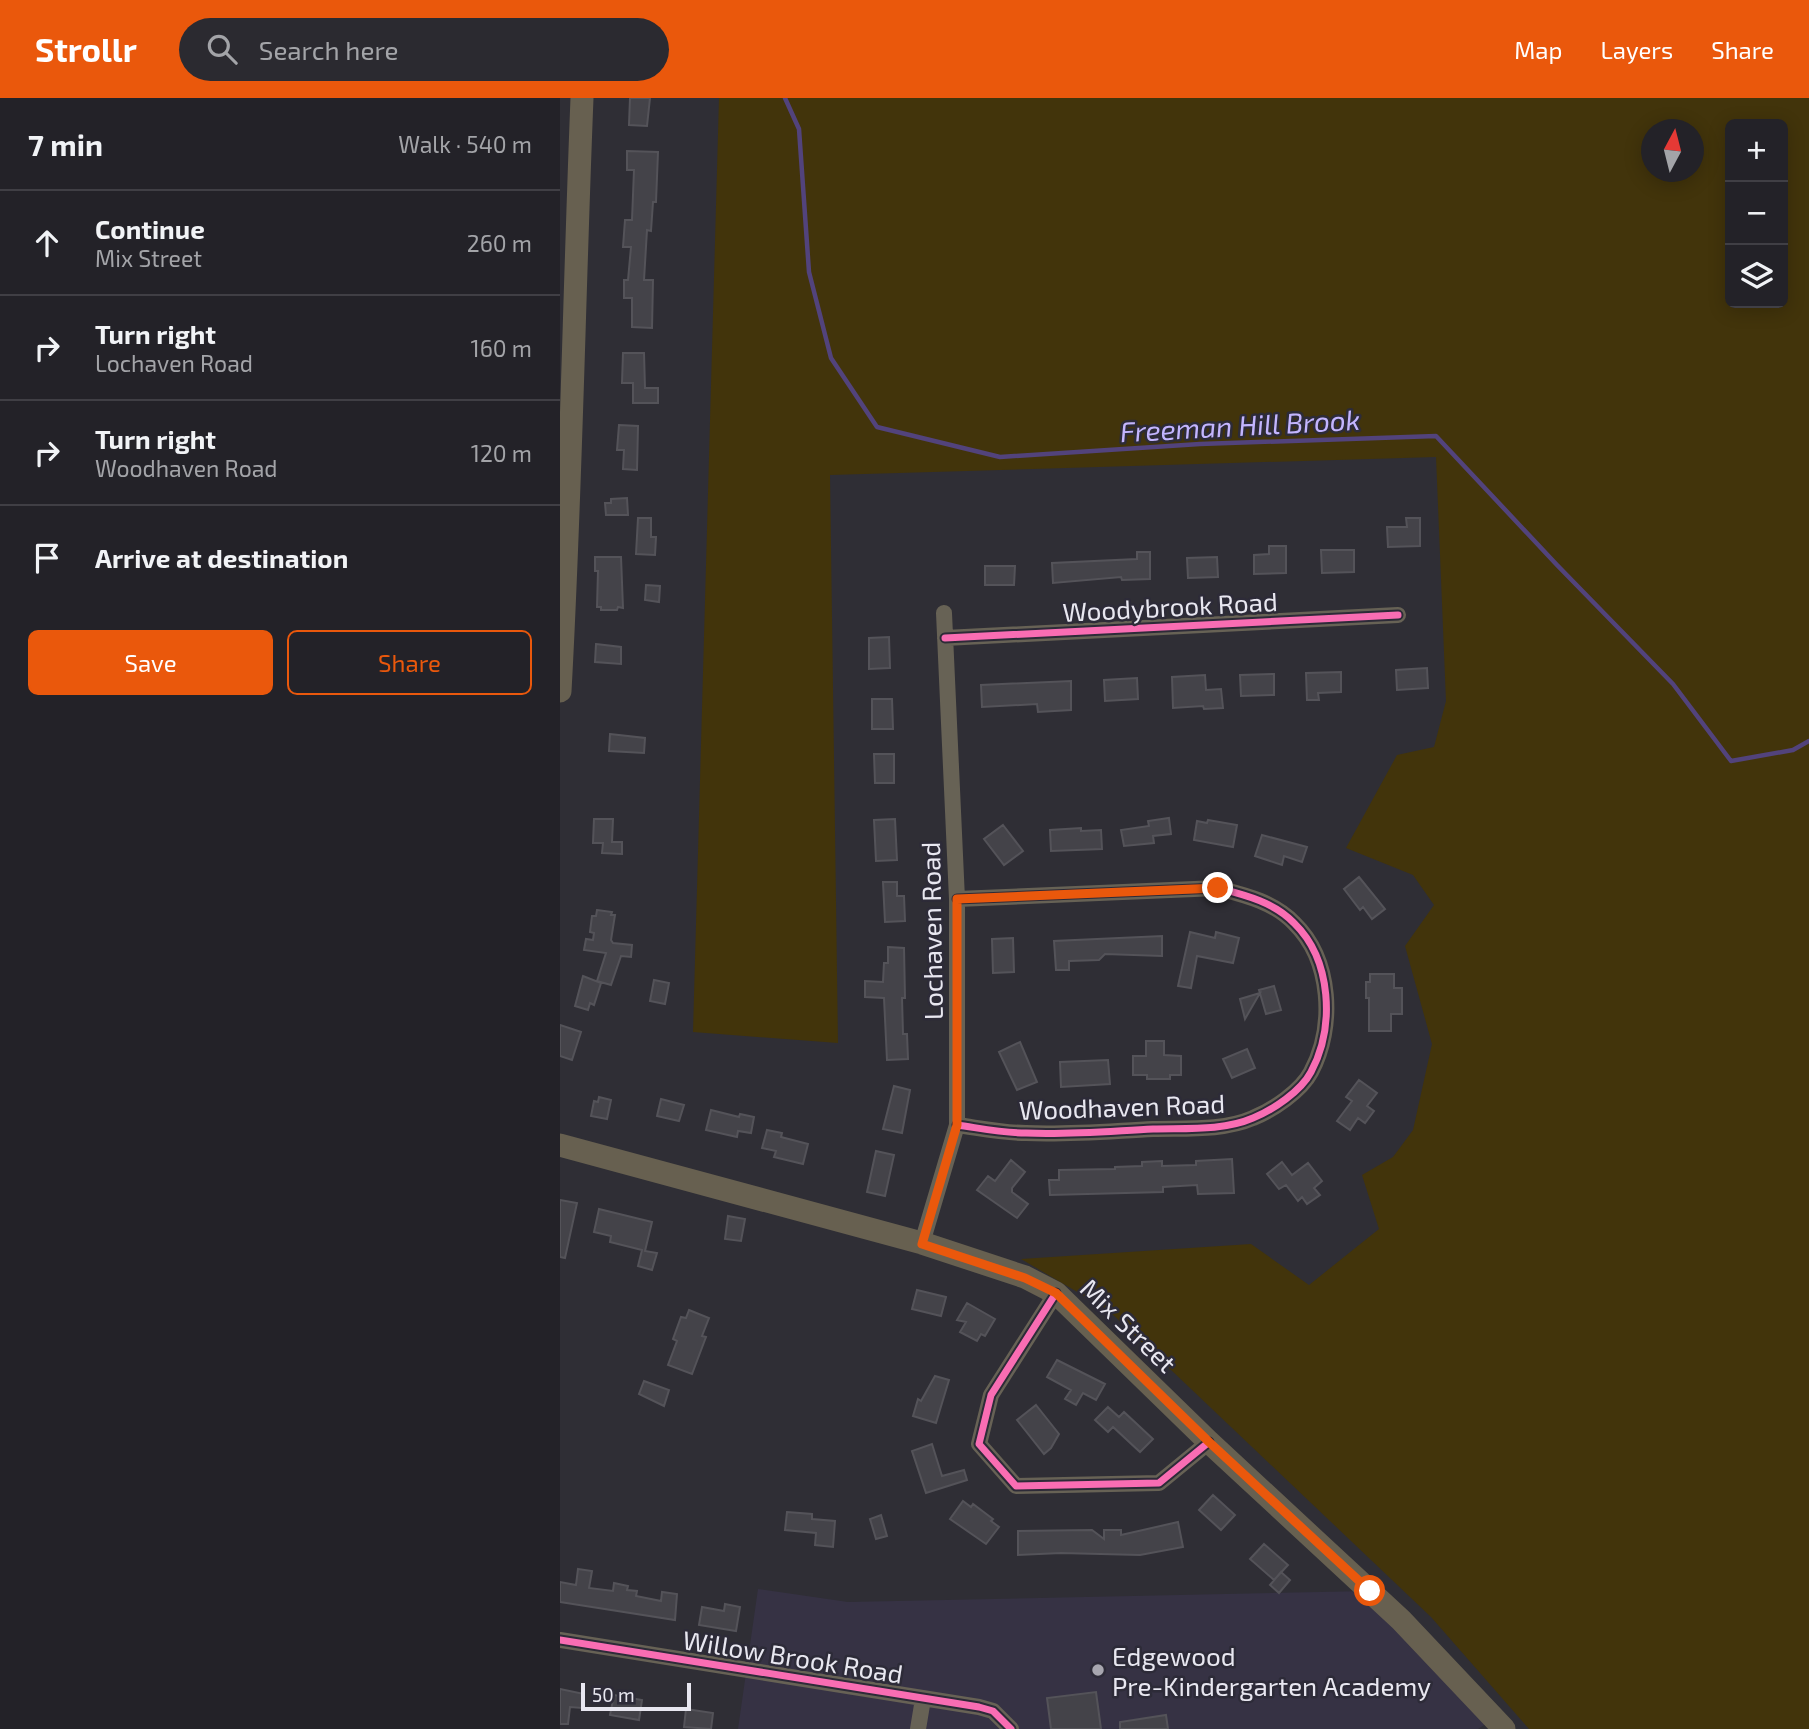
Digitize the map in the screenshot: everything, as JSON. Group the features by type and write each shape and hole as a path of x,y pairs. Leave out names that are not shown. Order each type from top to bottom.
{"main road":[{"path":"560,691 566,350 582,98"},
{"name":"Mix Street","path":"560,1146 922,1244 1025,1278 1056,1293 1209,1442 1401,1620 1504,1729"}],"street":[{"name":"Lochaven Road","path":"922,1244 957,1125 957,899 944,612"},
{"name":"Woodybrook Road","path":"945,638 1398,615"},
{"name":"Woodhaven Road","path":"957,899 1218,888 1258,899 1294,923 1314,952 1326,985 1326,1009 1321,1043 1310,1074 1283,1102 1252,1119 1210,1128 1025,1133 957,1125"},
{"path":"1056,1293 991,1395 979,1444 1016,1486 1158,1483 1209,1442"},
{"name":"Willow Brook Road","path":"560,1640 993,1712 1011,1729"},
{"name":"Willow Brook Road","path":"918,1729 923,1699"}],"shaded area":[{"path":"719,98 1809,98 1809,1729 1529,1729 1431,1617 1108,1310 1021,1259 1251,1244 1309,1285 1379,1229 1362,1175 1393,1157 1413,1130 1432,1044 1405,946 1434,905 1413,875 1346,848 1397,755 1434,747 1446,701 1436,457 830,475 838,1043 693,1032"},
{"name":"Edgewood Pre-Kindergarten Academy","path":"758,1589 848,1602 1370,1591 1495,1718 1478,1729 738,1729"}],"building":[{"path":"630,98 650,98 647,126 629,125"},
{"path":"627,151 658,152 656,202 653,202 651,231 647,230 644,280 653,280 652,328 632,327 632,298 624,298 624,280 628,280 631,247 623,247 625,220 632,220 634,170 627,170"},
{"path":"623,353 644,353 645,388 658,388 658,403 633,403 633,383 622,383"},
{"path":"619,425 638,426 637,470 623,469 624,450 617,450"},
{"path":"627,498 628,515 606,515 605,503 611,503 611,499"},
{"path":"638,518 651,518 651,537 656,537 655,555 636,554"},
{"path":"1406,518 1420,518 1420,546 1388,547 1387,527 1407,527"},
{"path":"1269,546 1286,546 1286,573 1254,574 1254,555 1269,554"},
{"path":"1321,550 1354,550 1354,572 1322,573"},
{"path":"1137,552 1150,552 1150,579 1122,580 1121,577 1053,583 1052,563 1137,559"},
{"path":"595,557 621,557 623,608 601,610 601,607 597,607 598,571 595,571"},
{"path":"1217,557 1218,577 1188,578 1187,558"},
{"path":"985,566 1015,566 1014,585 985,585"},
{"path":"646,585 660,586 659,602 645,600"},
{"path":"889,637 890,668 869,669 869,638"},
{"path":"596,644 621,647 621,664 595,662"},
{"path":"1427,668 1428,688 1397,690 1396,670"},
{"path":"1341,672 1341,692 1318,693 1319,700 1307,700 1306,673"},
{"path":"1274,674 1274,695 1241,696 1240,675"},
{"path":"1205,675 1206,690 1221,689 1223,708 1173,708 1172,677"},
{"path":"1137,678 1138,699 1105,701 1104,680"},
{"path":"1071,681 1071,710 1038,712 1037,704 982,707 981,685"},
{"path":"872,699 892,699 893,729 872,729"},
{"path":"610,734 645,738 644,753 609,751"},
{"path":"874,754 894,754 894,783 875,783"},
{"path":"1169,818 1171,834 1153,836 1154,843 1124,846 1121,830 1149,826 1148,821"},
{"path":"594,819 613,819 612,842 622,842 622,854 602,853 603,843 593,843"},
{"path":"895,819 897,860 876,861 874,820"},
{"path":"1208,820 1237,825 1233,847 1194,840 1197,821 1207,823"},
{"path":"1003,825 1023,851 1004,865 984,839"},
{"path":"1081,828 1081,831 1101,830 1102,849 1051,851 1050,830"},
{"path":"1262,835 1307,847 1302,862 1284,856 1282,865 1255,856"},
{"path":"1359,877 1385,909 1372,919 1363,907 1360,910 1344,889"},
{"path":"883,882 897,882 897,896 904,896 905,921 885,922"},
{"path":"597,910 615,915 611,940 613,943 632,945 631,957 621,956 611,985 597,981 606,953 584,950 586,939 593,940 594,933 590,932 592,916 596,916"},
{"path":"1190,932 1215,938 1216,932 1239,938 1233,963 1197,956 1191,988 1178,986"},
{"path":"1162,936 1162,956 1105,954 1099,960 1069,961 1069,970 1056,970 1054,941"},
{"path":"1013,938 1014,972 993,973 992,939"},
{"path":"888,947 904,948 903,1034 907,1034 908,1059 887,1060 884,998 865,997 865,981 883,982 884,963 888,963"},
{"path":"1370,974 1394,974 1394,988 1402,988 1402,1014 1391,1014 1391,1031 1369,1031 1366,982 1370,982"},
{"path":"583,976 601,983 594,1005 590,1003 588,1010 575,1006"},
{"path":"654,980 669,983 665,1004 650,1001"},
{"path":"1274,986 1281,1010 1266,1014 1259,990"},
{"path":"1260,993 1245,1019 1240,999"},
{"path":"560,1025 581,1032 572,1060 560,1056"},
{"path":"1146,1041 1164,1041 1164,1055 1181,1056 1181,1075 1170,1075 1170,1079 1147,1079 1147,1075 1133,1075 1133,1056 1146,1056"},
{"path":"1020,1042 1037,1082 1017,1090 999,1052"},
{"path":"1247,1049 1255,1068 1232,1078 1223,1059"},
{"path":"1108,1060 1110,1084 1061,1087 1060,1062"},
{"path":"1359,1080 1377,1093 1367,1106 1374,1111 1365,1123 1358,1118 1350,1130 1337,1121 1352,1101 1346,1097"},
{"path":"894,1086 910,1090 902,1133 883,1129"},
{"path":"599,1097 611,1100 607,1119 591,1116 594,1101 598,1102"},
{"path":"661,1099 684,1105 679,1121 657,1116"},
{"path":"711,1110 739,1117 740,1114 754,1117 751,1133 738,1131 737,1137 706,1130"},
{"path":"767,1130 782,1133 781,1137 808,1144 803,1164 774,1157 776,1151 762,1148"},
{"path":"876,1151 894,1155 885,1196 867,1192"},
{"path":"1232,1159 1234,1193 1198,1194 1197,1185 1163,1187 1163,1192 1050,1195 1049,1180 1059,1180 1059,1170 1115,1169 1142,1166 1142,1162 1162,1161 1162,1166 1196,1165 1196,1161"},
{"path":"1011,1160 1025,1172 1012,1188 1012,1192 1028,1204 1017,1218 977,1190 988,1176 995,1181"},
{"path":"1282,1162 1292,1175 1308,1163 1322,1181 1314,1188 1320,1195 1307,1204 1302,1197 1298,1201 1286,1185 1279,1189 1267,1174"},
{"path":"560,1200 577,1203 565,1258 560,1257"},
{"path":"599,1209 652,1222 645,1251 657,1253 652,1270 638,1266 642,1250 610,1242 611,1236 594,1232"},
{"path":"728,1216 745,1219 741,1241 725,1239"},
{"path":"917,1290 946,1297 941,1316 912,1309"},
{"path":"967,1303 995,1319 985,1336 981,1334 977,1341 960,1332 966,1322 957,1320"},
{"path":"689,1310 709,1318 702,1336 706,1337 692,1374 668,1365 677,1341 673,1339 681,1317 686,1318"},
{"path":"1057,1360 1105,1384 1096,1400 1083,1393 1076,1405 1065,1399 1071,1390 1047,1377"},
{"path":"935,1376 949,1380 936,1423 913,1416 918,1399 921,1401"},
{"path":"644,1381 669,1390 664,1406 639,1394"},
{"path":"1036,1405 1059,1434 1044,1454 1017,1420"},
{"path":"1108,1407 1119,1417 1124,1412 1153,1439 1140,1452 1113,1427 1108,1432 1095,1420"},
{"path":"932,1444 942,1476 964,1470 967,1480 926,1493 912,1451"},
{"path":"1213,1495 1235,1515 1221,1530 1199,1510"},
{"path":"963,1501 971,1507 973,1504 999,1527 986,1544 950,1519"},
{"path":"787,1512 812,1514 812,1519 835,1521 833,1547 815,1545 816,1533 785,1530"},
{"path":"881,1515 887,1536 876,1539 870,1519"},
{"path":"1178,1522 1183,1547 1140,1555 1018,1555 1018,1531 1092,1530 1104,1539 1104,1530 1121,1530 1121,1535"},
{"path":"1264,1544 1288,1565 1274,1580 1250,1559"},
{"path":"578,1569 592,1571 589,1588 613,1591 614,1583 628,1586 627,1590 637,1591 636,1596 661,1601 662,1592 677,1594 675,1620 560,1602 560,1582 576,1585"},
{"path":"1281,1572 1290,1580 1279,1593 1270,1585"},
{"path":"725,1604 740,1607 736,1631 699,1625 702,1607 724,1611"},
{"path":"560,1689 584,1694 582,1708 570,1707 568,1724 560,1724"},
{"path":"1096,1692 1101,1729 1051,1729 1047,1698"},
{"path":"614,1695 642,1700 639,1720 610,1715"},
{"path":"686,1709 713,1713 711,1729 684,1727"},
{"path":"1166,1715 1168,1729 1120,1729 1120,1722"}],"waterway":[{"name":"Freeman Hill Brook","path":"785,98 799,129 809,272 831,358 877,427 1000,457 1200,444 1436,436 1673,684 1731,761 1793,750 1809,741"}],"cycle path":[{"path":"945,638 1398,615"},
{"path":"957,899 1218,888 1249,897 1286,916 1307,938 1322,975 1326,1015 1319,1054 1306,1079 1278,1105 1241,1122 1204,1128 1058,1134 1009,1132 957,1125"},
{"path":"1056,1293 991,1395 979,1444 1016,1486 1159,1483 1209,1442"},
{"path":"560,1640 979,1707 993,1711 1011,1729"}],"place":[{"name":"Edgewood Pre-Kindergarten Academy","path":"1098,1670"}],"route":[{"path":"1218,888 957,899 957,1125 922,1244 1025,1278 1056,1293 1209,1442 1370,1591"}]}
